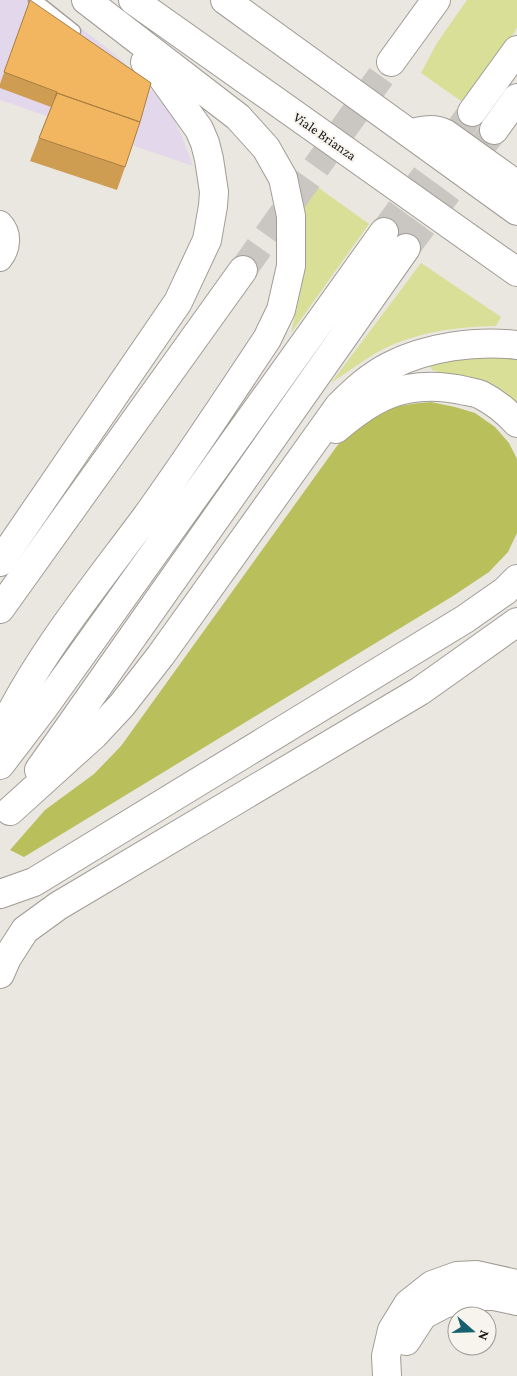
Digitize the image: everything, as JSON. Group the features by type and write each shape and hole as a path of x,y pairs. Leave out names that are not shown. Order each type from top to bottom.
{"main road":[{"path":"0,562 178,302 207,240 212,215 214,192 212,178 205,143 199,129 159,74 94,18 82,0"},
{"path":"0,734 28,681 64,628 156,503 267,339 281,310 291,266 291,216 283,178 266,148 238,117 86,0"},
{"name":"Viale Brianza","path":"133,0 517,272"},
{"path":"225,0 517,211"},
{"path":"391,62 436,0"},
{"path":"472,112 517,50"},
{"path":"494,130 517,98"},
{"path":"411,133 425,130 440,131 517,185"},
{"path":"0,765 42,710 384,232"},
{"path":"5,818 406,248"},
{"path":"0,609 243,270"},
{"path":"5,818 94,735 122,706 300,462 338,406 363,383 389,366 413,356 478,344 517,346"},
{"path":"300,462 363,408 387,395 412,388 432,386 456,388 480,395 506,411 517,424"},
{"path":"0,894 34,882 465,619 506,591 517,579"},
{"path":"0,974 7,958 25,930 58,906 420,691 517,622"},
{"path":"388,1376 386,1356 392,1330 408,1304 432,1285 457,1276 476,1275 517,1284"},
{"path":"388,1376 408,1336 424,1315 444,1304 473,1296 494,1296 517,1301"}],"street":[{"path":"0,223 7,236 7,246 4,255 0,259"}],"lane":[{"path":"35,0 81,36"}],"shaded area":[{"path":"0,0 45,0 118,57 155,94 173,118 193,166 0,100"}],"green space":[{"path":"467,0 517,0 517,27 461,101 421,73 437,43"},
{"path":"298,173 369,224 291,333 301,290 306,255 303,205 294,179"},
{"path":"421,263 501,317 496,326 450,329 419,335 376,353 331,383"},
{"path":"481,354 517,358 517,409 446,374 432,370 429,364"},
{"path":"431,402 475,413 495,427 509,443 517,459 517,533 508,552 489,572 453,596 24,857 10,850 45,810 94,774 121,746 337,446 363,422 378,413 404,405"}],"building":[{"path":"30,0 151,83 140,122 57,93 55,98 57,92 4,72"},
{"path":"57,93 140,122 125,167 39,138"}],"tunnel":[{"path":"243,270 391,62"},
{"path":"384,232 472,112"},
{"path":"406,248 494,130"}]}
